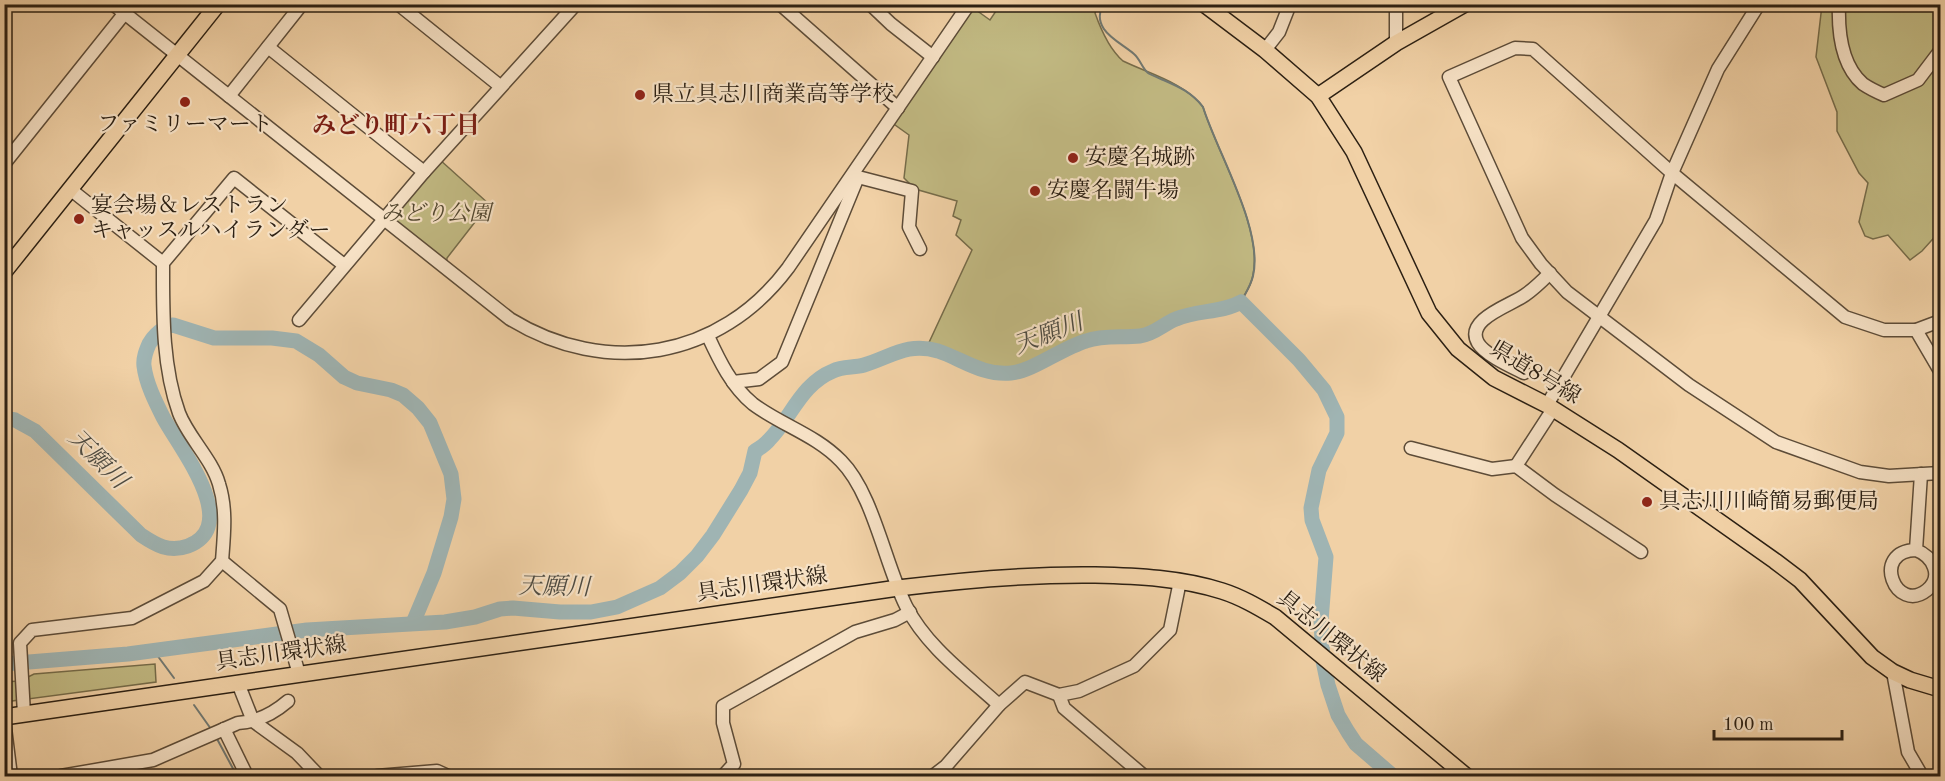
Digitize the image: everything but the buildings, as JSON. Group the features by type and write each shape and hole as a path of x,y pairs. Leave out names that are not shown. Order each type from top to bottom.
{"main road":[{"path":"4,272 218,4"},
{"name":"県道8号線","path":"1204,4 1265,50 1318,96 1354,152 1429,313 1458,349 1494,378 1550,407 1618,450 1783,567 1800,580 1872,657 1893,672 1910,680 1941,689"},
{"path":"1318,96 1396,43 1465,4"},
{"name":"具志川環状線","path":"4,719 24,714 898,588 1013,576 1116,575 1180,581 1223,591 1267,612 1466,777"}],"street":[{"path":"113,4 128,9 178,55 228,96 510,319 530,331 561,344 590,351 628,354 664,349 708,336 756,304 777,283 856,175 966,6"},
{"path":"228,96 302,4"},
{"path":"398,4 500,86"},
{"path":"299,320 424,171 576,4"},
{"path":"870,4 933,57"},
{"path":"1265,50 1279,32 1290,4"},
{"path":"1396,4 1396,43"},
{"path":"1516,466 1598,317 1656,220 1672,173 1718,69 1759,4"},
{"path":"1839,4 1839,40 1849,66 1862,83 1884,95 1918,80 1941,51"},
{"path":"780,5 898,108"},
{"path":"4,164 128,9"},
{"path":"268,47 424,171"},
{"path":"1941,321 1916,330 1884,330 1845,317 1672,173 1533,49 1515,48 1449,77 1522,238 1567,292 1598,317 1689,385 1776,442 1860,472 1889,476 1941,473"},
{"path":"856,175 912,191 909,227 920,249"},
{"path":"733,382 759,379 782,362 856,175"},
{"path":"24,714 20,643 32,630 132,618 204,580 222,561 225,513 219,483 180,415 170,383 163,302 163,263 234,178 344,265"},
{"path":"70,189 163,263"},
{"path":"1524,373 1487,351 1478,342 1476,332 1479,322 1524,296 1550,273"},
{"path":"1916,330 1941,371"},
{"path":"708,336 733,382 751,402 820,444 842,462 863,495 898,588 924,637 999,705"},
{"path":"1411,448 1492,469 1516,466 1641,552"},
{"path":"1916,550 1921,474"},
{"path":"222,561 280,609 298,674"},
{"path":"933,777 946,766 999,705 1025,682 1059,695 1079,691 1134,666 1170,630 1180,581"},
{"path":"723,777 734,764 723,723 723,706 855,632 895,620 910,612"},
{"path":"1893,672 1908,752 1922,777"},
{"path":"238,683 253,721 297,753 319,777"},
{"path":"1059,695 1064,708 1144,777"},
{"path":"61,777 108,772 153,760 238,723 253,721 274,713 288,701"},
{"path":"4,719 11,777"},
{"path":"224,729 247,777"},
{"path":"377,777 437,771 447,776"}],"green space":[{"path":"969,5 990,20 1000,5 1099,5 1095,13 1097,19 1106,39 1123,61 1177,85 1196,99 1203,107 1237,190 1251,235 1254,256 1253,275 1248,289 1239,302 1229,308 1182,316 1147,335 1091,340 1074,344 1033,366 1016,372 986,370 926,349 972,250 956,235 961,220 953,216 957,201 915,189 904,178 909,135 891,122"},
{"path":"1822,5 1940,5 1940,231 1922,251 1910,260 1888,235 1873,239 1865,236 1859,222 1868,183 1859,173 1837,131 1837,112 1816,57"},
{"name":"みどり公園","path":"439,159 489,204 447,258 446,269 383,218"},
{"path":"155,664 156,682 28,699 26,678 34,674"},
{"path":"18,681 19,700 5,702 5,682"}],"waterway":[{"path":"1103,4 1100,21 1108,34 1134,54 1148,73 1184,90 1203,107 1246,214 1252,237 1255,257 1253,276 1241,302"},
{"name":"天願川","path":"4,664 128,654 307,630 445,622 475,617 500,609 591,612 617,607 660,588 697,556 741,490 750,473 755,451 777,431 804,393 822,377 833,371 864,365 917,348 938,351 991,372 1011,373 1029,368 1086,341 1145,335 1184,316 1226,308 1241,302 1299,360 1324,390 1337,417 1337,433 1319,470 1311,508 1312,520 1326,557 1321,621 1323,661 1338,715 1348,732 1356,744 1393,776"},
{"name":"天願川","path":"4,418 15,420 35,431 141,535 163,547 181,548 203,536 209,521 208,504 202,484 163,417 149,385 144,363 149,344 166,327 173,325 214,338 272,338 296,341 319,355 344,377 357,383 391,390 403,395 430,423 451,474 454,499 451,517 434,573 413,623"},
{"path":"154,651 174,678"},
{"path":"194,705 211,729"},
{"path":"216,737 237,776"}],"place":[{"name":"県立具志川商業高等学校","path":"640,95"},
{"name":"ファミリーマート","path":"185,102"},
{"name":"安慶名城跡","path":"1073,158"},
{"name":"安慶名闘牛場","path":"1035,191"},
{"name":"宴会場＆レストラン キャッスルハイランダー","path":"79,219"},
{"name":"具志川川崎簡易郵便局","path":"1647,502"}],"district":[{"name":"みどり町六丁目","path":"396,127"}]}
